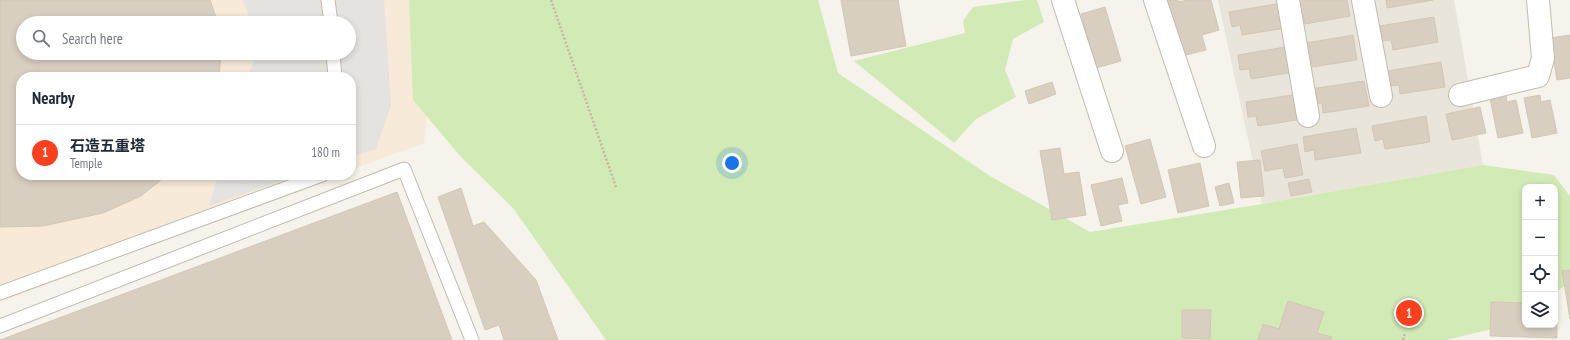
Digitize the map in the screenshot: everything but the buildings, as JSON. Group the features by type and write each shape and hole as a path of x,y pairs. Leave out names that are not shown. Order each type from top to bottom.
{"street":[{"path":"1063,0 1112,150"},
{"path":"1155,0 1204,146"},
{"path":"1288,0 1308,116"},
{"path":"1363,0 1381,96"},
{"path":"1460,95 1538,76 1543,58 1538,0"}],"lane":[{"path":"328,0 330,16"},
{"path":"334,60 335,72"},
{"path":"0,326 404,169 472,340"},
{"path":"0,293 308,180"}],"path":[{"path":"550,0 616,187"},
{"path":"1403,340 1405,333"}],"shaded area":[{"path":"0,0 439,0 424,143 356,168 356,72 16,72 16,180 325,180 0,302"},
{"path":"242,0 384,0 391,105 376,149 356,155 356,72 250,72 254,60 356,60 356,16 248,16 247,10"},
{"path":"1218,0 1454,0 1483,165 1262,204"},
{"path":"217,180 284,180 209,206"}],"green space":[{"path":"409,0 818,0 838,73 990,176 1090,232 1262,204 1483,165 1554,175 1570,196 1570,283 1558,290 1558,184 1522,184 1522,311 1488,330 1446,340 606,340 513,208 461,157 413,100"},
{"path":"1037,0 1044,22 1013,39 1005,70 1016,97 976,119 954,143 854,61 965,33 963,21 973,7"}],"place":[{"name":"石造五重塔","path":"1409,313"}]}
